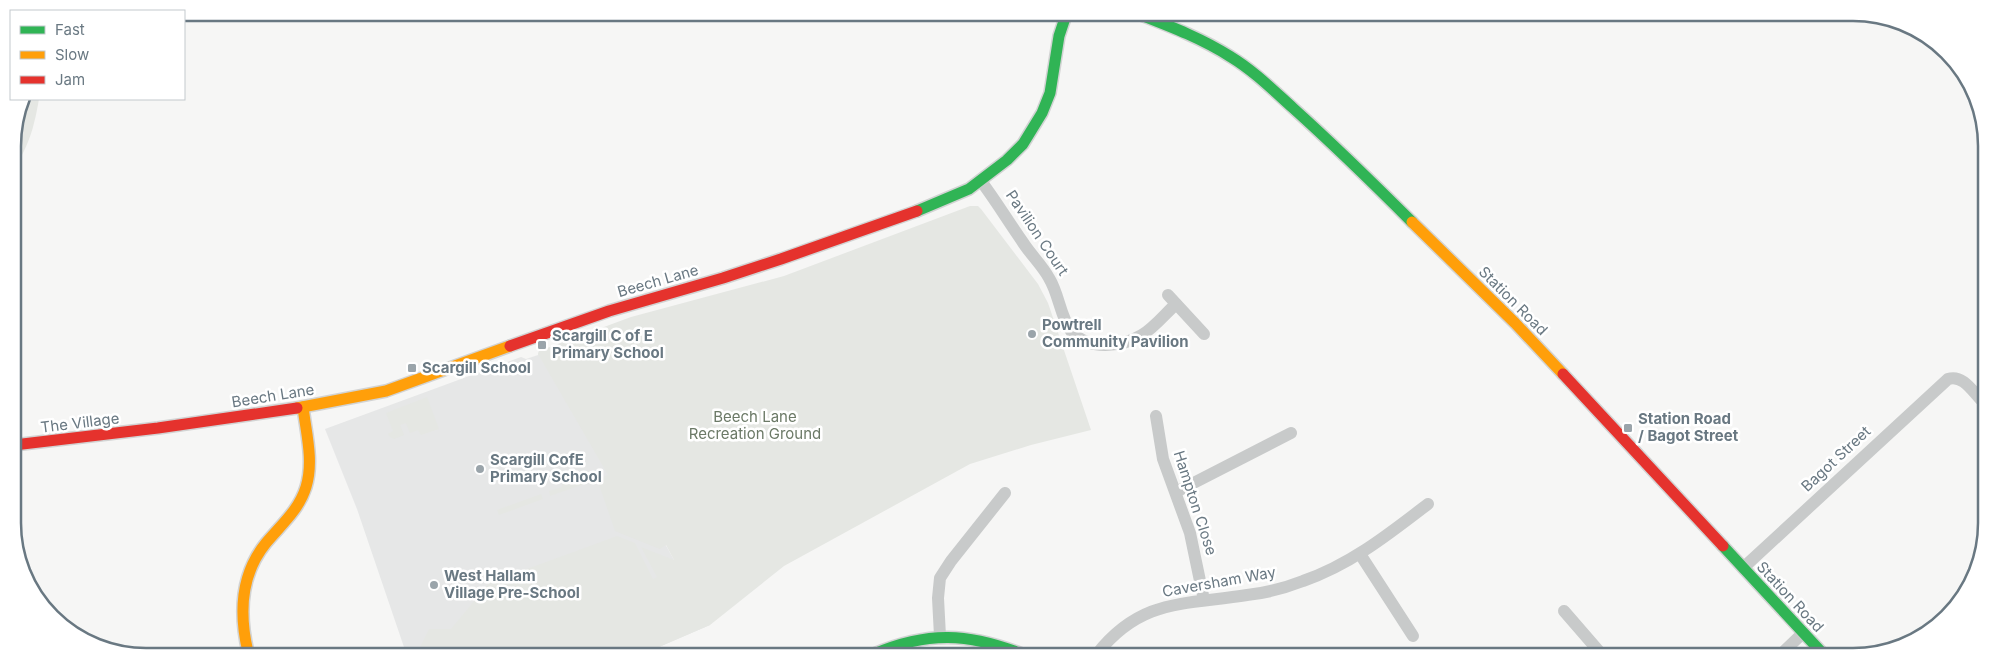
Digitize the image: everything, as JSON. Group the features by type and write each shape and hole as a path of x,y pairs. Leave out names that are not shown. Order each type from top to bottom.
{"street":[{"name":"Beech Lane","path":"148,430 357,398 401,386 609,310 723,278 936,204 981,181 1018,150 1042,114 1050,93 1064,21"},
{"name":"Station Road","path":"1158,21 1214,46 1232,57 1260,78 1329,140 1516,323 1816,647"},
{"name":"Pavilion Court","path":"981,181 1049,277 1068,326 1079,338 1094,344 1103,345 1128,341 1147,331 1172,299 1204,334"},
{"name":"Bagot Street","path":"1743,568 1944,382 1954,377 1964,382 1978,397"},
{"path":"247,648 242,627 241,611 243,594 249,574 261,550 296,509 308,481 310,457 303,407"},
{"name":"Hampton Close","path":"1156,416 1163,459 1190,533 1204,600"},
{"name":"The Village","path":"21,444 148,430"},
{"path":"1176,492 1292,433"},
{"path":"940,636 938,598 940,578 951,561 1005,493"},
{"name":"Caversham Way","path":"1103,647 1116,634 1141,617 1168,606 1248,595 1283,588 1318,575 1360,554 1428,504"},
{"path":"1360,554 1413,636"},
{"path":"1564,611 1595,647"},
{"path":"1788,647 1803,633"},
{"path":"889,648 906,640 940,636 987,642 1003,648"}],"shaded area":[{"name":"Scargill CofE Primary School","path":"539,351 653,522 710,625 657,648 404,648 357,509 325,429 521,357 526,359 538,355"}],"green space":[{"path":"31,100 39,100 30,136 22,155 22,130 26,114"},
{"name":"Beech Lane Recreation Ground","path":"970,206 978,206 1038,284 1048,303 1091,430 1031,445 970,464 784,566 710,625 657,648 420,648 429,629 451,629 489,583 617,536 635,543 653,579 657,577 641,547 674,560 666,545 660,549 615,531 597,479 608,475 538,354 539,351 631,317 784,276"},
{"path":"427,397 439,429 421,435 418,430 410,433 406,423 400,425 404,435 394,439 390,437 388,434 393,431 386,413"},
{"path":"584,476 587,483 550,496 549,491"},
{"path":"541,494 543,499 499,515 497,510"}],"traffic: fast":[{"path":"917,211 969,189 1007,160 1023,144 1042,113 1050,93 1059,36 1064,21"},
{"path":"1157,21 1198,39 1248,68 1323,136 1412,222"},
{"path":"1723,546 1817,647"},
{"path":"892,648 912,641 930,638 966,639 1003,648"}],"traffic: slow":[{"path":"1412,222 1515,323 1563,374"},
{"path":"297,408 386,391 510,346"},
{"path":"247,648 243,609 244,595 251,568 257,555 299,503 306,487 309,447 303,407"}],"traffic: jam":[{"path":"510,346 609,311 781,259 917,211"},
{"path":"1563,374 1723,546"},
{"path":"21,444 158,428 297,408"}],"place":[{"name":"Powtrell Community Pavilion","path":"1032,334"},
{"name":"Scargill C of E Primary School","path":"542,345"},
{"name":"Scargill School","path":"412,368"},
{"name":"Station Road / Bagot Street","path":"1628,428"},
{"name":"Scargill CofE Primary School","path":"480,469"},
{"name":"West Hallam Village Pre-School","path":"434,585"}]}
